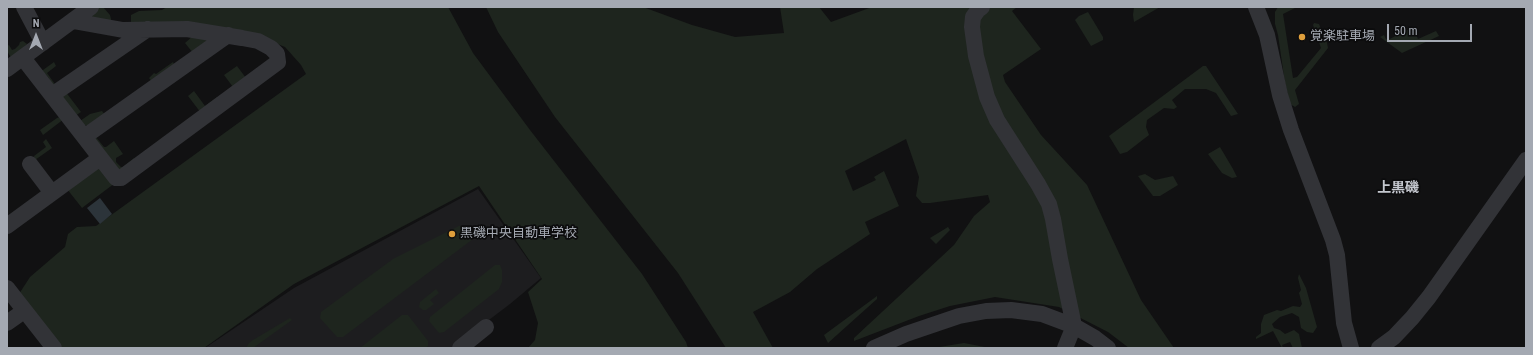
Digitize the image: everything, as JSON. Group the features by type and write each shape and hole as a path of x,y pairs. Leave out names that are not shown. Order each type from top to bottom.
{"street":[{"path":"24,7 43,43"},
{"path":"7,69 91,7"},
{"path":"982,7 973,17 972,27 976,56 987,97 997,120 1049,204 1053,219 1074,326 1065,348"},
{"path":"1256,7 1267,34 1280,95 1291,130 1333,240 1337,255 1344,323 1351,348"},
{"path":"23,58 116,178 121,178 278,62 277,54 271,48 258,42 228,35 188,29 123,30 73,21"},
{"path":"52,95 149,29"},
{"path":"84,137 228,35"},
{"path":"7,226 100,158"},
{"path":"1379,348 1394,337 1430,297 1526,160"},
{"path":"30,164 52,193"},
{"path":"7,288 54,348"},
{"path":"874,348 906,334 959,316 986,311 1011,310 1042,314 1074,326 1095,338 1108,348"},
{"path":"7,323 24,311"},
{"path":"460,348 486,327"}],"shaded area":[{"path":"97,7 103,7 110,15 110,25 85,20"},
{"path":"167,7 448,7 473,53 530,130 642,274 686,342 688,348 528,348 535,340 538,323 528,292 542,279 479,186 294,284 204,348 62,348 19,294 30,277 65,247 68,234 77,227 96,226 306,74 301,65 285,47 258,36 131,26 131,15 139,11 162,10"},
{"path":"486,7 643,7 692,25 735,37 784,33 780,7 819,7 831,22 872,7 1017,7 1012,11 1041,49 1003,75 1005,82 1041,135 1087,185 1141,300 1174,348 1129,348 1108,332 1059,307 995,297 950,306 919,316 854,341 854,338 954,245 974,216 990,202 988,195 922,203 916,196 919,177 906,139 845,171 853,191 876,180 874,177 884,171 899,206 865,222 870,234 817,269 790,292 753,312 773,348 726,348 678,273 555,117 498,32"},
{"path":"1134,7 1160,7 1134,22"},
{"path":"1278,7 1297,7 1283,14 1293,78 1297,77 1321,48 1313,25 1314,23 1319,24 1328,48 1295,90 1299,104 1295,107 1290,104 1285,83 1275,24 1275,12"},
{"path":"1088,12 1103,37 1103,40 1091,46 1075,20 1079,16"},
{"path":"1403,27 1406,30 1414,30 1418,39 1436,31 1439,36 1402,53 1380,37 1384,35 1388,40 1399,34 1400,29"},
{"path":"195,34 207,37 207,44 193,53 185,43"},
{"path":"23,41 27,44 12,59 7,51 7,46 9,45 12,50"},
{"path":"54,62 56,66 47,73 57,87 54,89 48,77 41,70"},
{"path":"173,62 175,66 152,82 149,78 154,73 156,74"},
{"path":"237,66 246,78 233,87 224,75"},
{"path":"1203,66 1206,66 1238,114 1231,116 1216,93 1206,89 1185,89 1172,100 1177,107 1174,109 1164,108 1147,120 1146,127 1149,135 1127,152 1120,154 1109,136"},
{"path":"65,91 81,112 75,116 59,96"},
{"path":"194,91 205,106 217,97 219,99 201,113 188,96"},
{"path":"102,111 105,115 91,126 83,125 80,121 90,114"},
{"path":"62,116 64,119 43,135 40,130"},
{"path":"95,136 104,147 114,141 123,154 116,158 116,162 121,167 134,158 137,161 123,171 117,169 94,141"},
{"path":"46,139 52,148 35,160 34,156 46,147 43,142"},
{"path":"1220,147 1237,177 1232,178 1222,173 1208,154"},
{"path":"98,166 115,183 82,208 67,189"},
{"path":"1145,174 1155,180 1173,176 1178,185 1160,196 1153,196 1138,176"},
{"name":"黒磯中央自動車学校","path":"478,189 541,278 510,304 452,348 205,348 294,288"},
{"path":"100,198 112,214 100,224 87,208"},
{"path":"459,226 465,226 468,228 475,235 473,239 343,337 337,337 320,318 321,312 393,259"},
{"path":"948,227 950,230 936,244 930,238"},
{"path":"495,265 500,265 502,270 502,282 499,289 444,332 439,333 429,321 430,317"},
{"path":"1299,274 1306,288 1317,327 1313,333 1307,332 1301,328 1299,317 1292,313 1280,317 1272,324 1274,328 1285,334 1294,330 1299,334 1302,348 1293,348 1290,342 1282,345 1282,348 1273,331 1256,339 1256,337 1261,333 1261,324 1264,315 1277,310 1281,311 1293,306 1300,307 1302,304 1299,293 1301,290 1298,278"},
{"path":"436,289 439,293 430,300 434,304 426,310 419,307 420,302"},
{"path":"877,296 877,299 828,343 824,335"},
{"path":"402,315 408,315 428,341 428,346 425,348 360,348"},
{"path":"290,318 292,320 253,348 246,348 253,340"},
{"path":"964,343 990,348 933,348"}],"place":[{"name":"覚楽駐車場","path":"1302,37"},
{"name":"黒磯中央自動車学校","path":"452,234"}],"district":[{"name":"上黒磯","path":"1398,188"}]}
